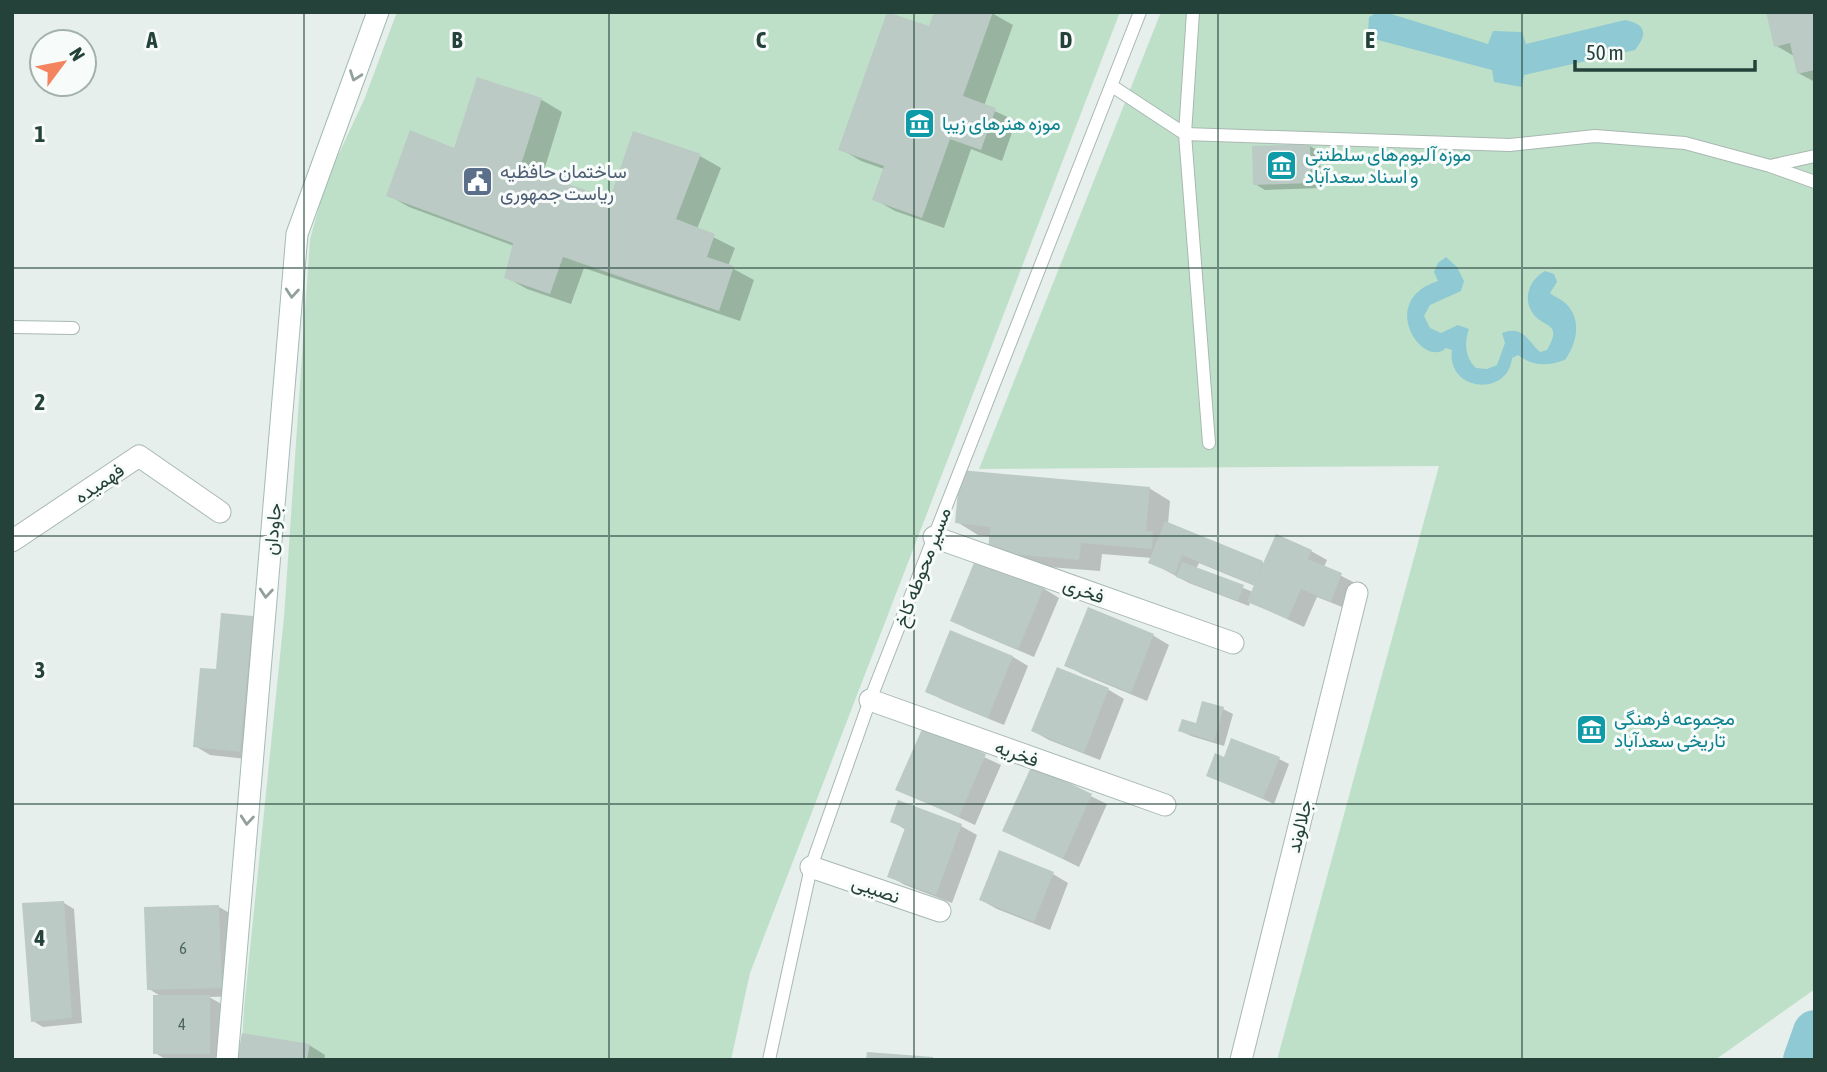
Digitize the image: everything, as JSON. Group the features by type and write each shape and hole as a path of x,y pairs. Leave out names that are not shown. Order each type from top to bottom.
{"street":[{"name":"جاودان","path":"227,1060 297,233 379,12"},
{"name":"فهمیده","path":"12,541 139,456 220,512"},
{"name":"فخری","path":"934,537 1233,643"},
{"name":"جلالوند","path":"1241,1060 1357,593"},
{"name":"فخریه","path":"870,700 1165,805"},
{"name":"نصیبی","path":"811,866 940,911"}],"lane":[{"name":"مسیر محوطه کاخ","path":"769,1060 811,866 870,700 954,481 1140,12"},
{"path":"1193,12 1185,134 1209,443"},
{"path":"1112,86 1185,134 1510,145 1595,136 1685,143 1770,166 1815,182"},
{"path":"1770,166 1815,156"},
{"path":"12,327 73,328"}],"green space":[{"path":"397,12 1120,12 750,973 731,1060 241,1060 284,617 310,239 327,179 364,100"},
{"name":"مجموعه فرهنگی تاریخی سعدآباد","path":"1161,12 1815,12 1815,989 1715,1060 1277,1060 1439,466 979,469"}],"water":[{"path":"1376,13 1388,13 1488,44 1493,31 1522,32 1526,44 1625,20 1641,27 1643,35 1635,50 1524,75 1522,87 1494,82 1492,70 1378,40 1368,32 1369,17"},
{"path":"1446,257 1457,267 1464,281 1461,291 1430,305 1424,316 1430,328 1441,333 1458,325 1469,329 1467,350 1476,368 1487,369 1497,365 1505,343 1502,333 1509,331 1520,332 1540,352 1547,350 1553,330 1534,315 1528,302 1532,284 1545,271 1554,274 1557,282 1550,293 1570,308 1576,323 1573,346 1565,360 1541,364 1530,362 1518,355 1512,358 1508,371 1500,379 1490,384 1478,384 1467,381 1458,374 1453,364 1452,350 1426,350 1410,330 1407,317 1410,303 1420,291 1438,281 1434,272 1438,263"}],"building":[{"name":"موزه هنرهای زیبا","path":"887,12 929,26 934,12 993,12 963,96 996,108 981,150 950,139 922,218 872,200 884,166 838,150"},
{"path":"1766,12 1815,12 1815,70 1797,74 1790,43 1774,47"},
{"name":"ساختمان حافظیه ریاست جمهوری","path":"477,77 542,98 520,168 610,198 633,131 701,154 676,219 715,234 707,257 734,266 719,311 563,257 550,294 504,278 513,243 386,196 410,130 454,148"},
{"name":"موزه آلبوم‌های سلطنتی و اسناد سعدآباد","path":"1310,144 1311,183 1253,185 1252,146"},
{"path":"960,470 1150,487 1146,531 1153,531 1152,549 1081,543 1079,560 988,552 990,527 955,523"},
{"path":"1165,521 1263,561 1258,575 1276,534 1312,550 1308,559 1342,573 1331,602 1301,589 1288,619 1247,602 1254,585 1182,555 1175,574 1148,563"},
{"path":"976,558 1044,587 1018,650 950,621"},
{"path":"1182,562 1244,585 1238,601 1176,577"},
{"path":"1088,607 1154,634 1131,693 1064,666"},
{"path":"221,613 253,616 240,752 193,747 200,668 216,669"},
{"path":"950,630 1013,656 988,718 925,692"},
{"path":"1057,667 1109,688 1084,753 1031,731"},
{"path":"1202,701 1224,707 1214,741 1178,731 1182,719 1196,723"},
{"path":"923,727 986,754 959,817 895,790"},
{"path":"1231,738 1280,757 1263,799 1206,776 1215,753 1224,757"},
{"path":"1032,765 1092,794 1063,859 1002,831"},
{"path":"898,800 962,824 936,895 887,877 905,828 890,822"},
{"path":"999,850 1054,872 1034,922 979,900"},
{"path":"64,901 72,1018 31,1022 22,903"},
{"path":"219,905 222,988 147,990 144,907"},
{"path":"153,995 210,995 210,1054 153,1054"},
{"path":"242,1033 310,1044 307,1060 237,1060"},
{"path":"867,1052 933,1057 933,1060 866,1060"}],"waterway":[{"path":"1805,1060 1815,1032"}],"place":[{"name":"موزه هنرهای زیبا","path":"919,123"},
{"name":"موزه آلبوم‌های سلطنتی و اسناد سعدآباد","path":"1282,165"},
{"name":"ساختمان حافظیه ریاست جمهوری","path":"477,182"},
{"name":"مجموعه فرهنگی تاریخی سعدآباد","path":"1591,729"}]}
